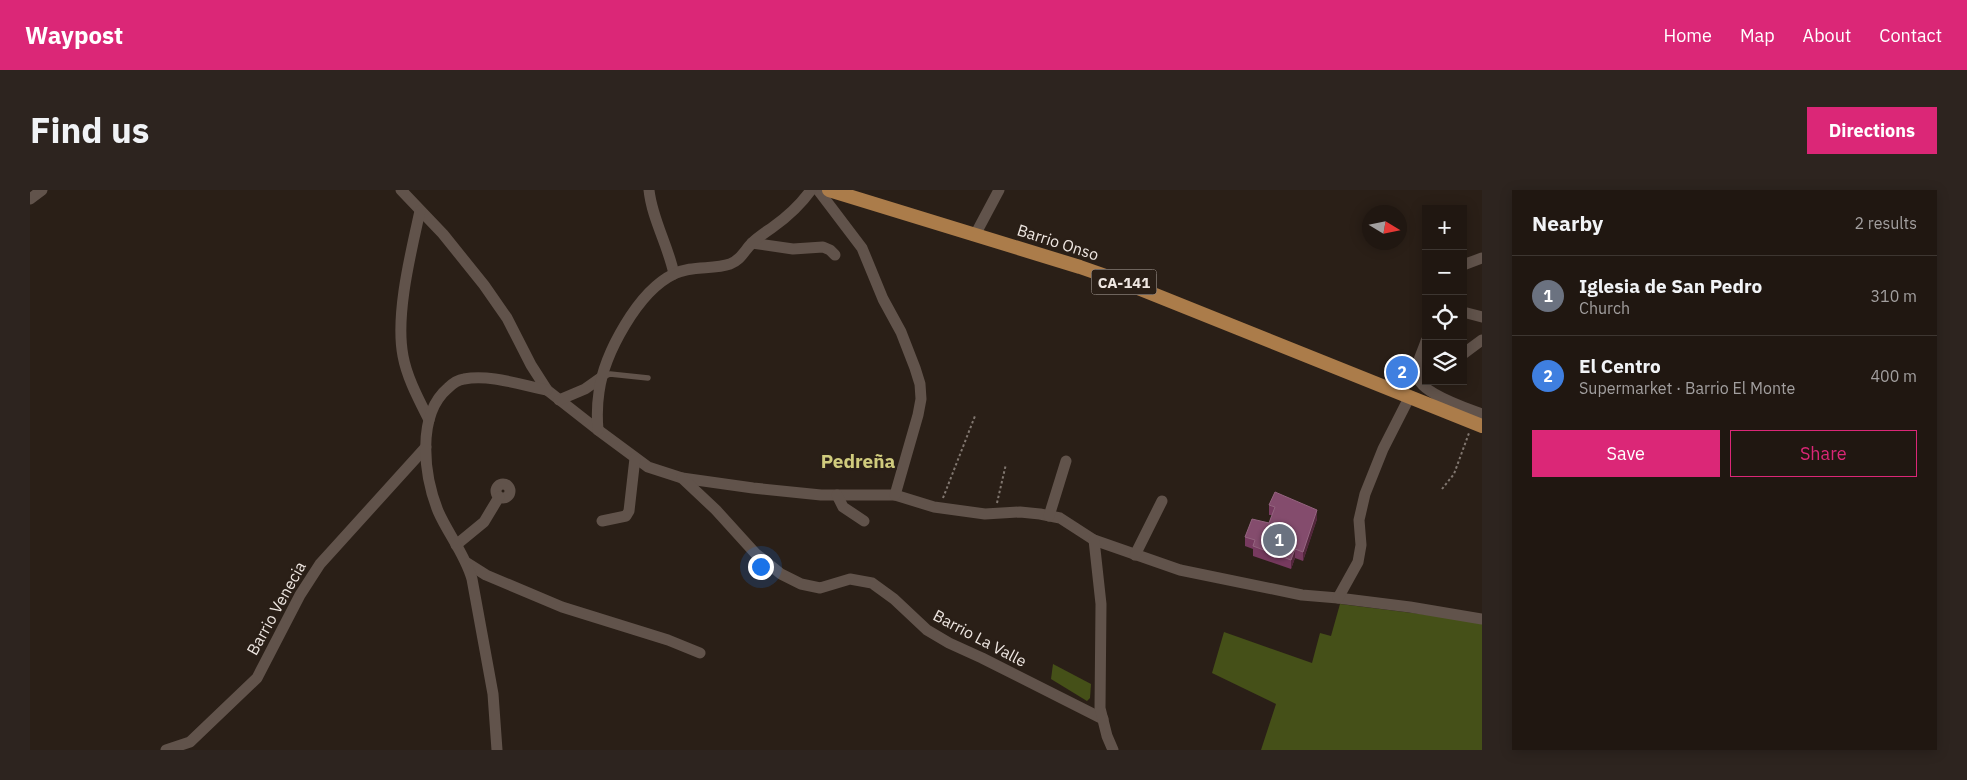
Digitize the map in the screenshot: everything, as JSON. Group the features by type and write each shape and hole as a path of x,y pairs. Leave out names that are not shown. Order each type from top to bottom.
{"main road":[{"name":"Barrio Onso","path":"829,190 1123,282 1410,396"},
{"name":"CA-141","path":"1410,396 1479,421"}],"street":[{"path":"30,199 42,190"},
{"path":"401,190 443,234 484,285 507,318 531,365 547,390 648,466 682,478 753,488 821,495 895,495 940,507 985,514 1020,512 1050,516 1060,518 1074,525 1094,540 1180,570 1302,595 1338,598 1482,619"},
{"path":"649,190 651,205 667,246 674,274"},
{"path":"598,430 599,391 602,377 616,341 629,318 648,294 674,274 731,264 740,259 752,243 783,220 806,198 811,190"},
{"path":"818,190 862,248 883,299 907,346 920,384 921,399 918,415 895,495"},
{"path":"975,235 999,190"},
{"path":"420,211 404,296 401,326 403,356 412,384 429,420"},
{"path":"752,243 793,249 823,248 830,250 835,255"},
{"path":"1467,264 1482,258"},
{"path":"1467,313 1482,316"},
{"path":"1467,351 1482,340"},
{"path":"1422,353 1416,372 1417,378 1422,385"},
{"path":"559,400 585,389 602,377"},
{"path":"497,750 494,694 472,579 467,563 438,509 428,476 426,447 429,420 433,406 444,392 454,382 463,379 491,379 547,390"},
{"path":"1430,385 1479,421"},
{"path":"1338,598 1358,562 1360,545 1359,520 1364,494 1383,448 1410,396"},
{"name":"Barrio Venecia","path":"166,750 190,742 257,678 300,595 320,564 426,447"},
{"path":"602,521 626,516 629,511 635,458"},
{"path":"1050,516 1066,461"},
{"name":"Barrio La Valle","path":"682,478 716,510 755,553 781,574 801,584 820,588 850,580 872,583 894,599 927,630 949,643 1103,719"},
{"path":"838,495 843,507 864,520"},
{"path":"456,545 484,522 499,497"},
{"path":"1135,555 1162,501"},
{"path":"1094,540 1101,604 1100,708 1107,736 1113,750"},
{"path":"467,563 486,575 562,607 668,640 700,653"}],"lane":[{"path":"602,377 610,374 648,378"}],"path":[{"path":"940,507 975,416"},
{"path":"1442,489 1454,474 1479,421"},
{"path":"995,513 1000,483 1006,464"}],"green space":[{"path":"1340,604 1461,619 1482,624 1482,750 1261,750 1276,704 1212,673 1224,632 1312,663 1320,633 1331,636"},
{"path":"1053,664 1091,684 1090,698 1087,701 1051,679"}],"building":[{"path":"1275,492 1317,510 1303,552 1295,549 1291,560 1253,546 1255,540 1245,537 1252,519 1269,523 1275,507 1269,505"}],"place":[{"name":"El Centro","path":"1402,372"},
{"name":"Iglesia de San Pedro","path":"1279,540"}],"district":[{"name":"Pedreña","path":"858,461"}]}
